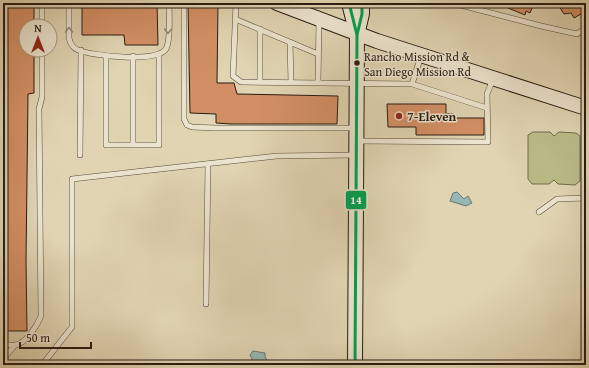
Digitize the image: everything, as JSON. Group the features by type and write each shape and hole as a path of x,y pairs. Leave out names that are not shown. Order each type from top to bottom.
{"main road":[{"path":"278,3 319,20 421,56 586,108"},
{"path":"349,3 358,34"},
{"path":"355,365 358,141 357,83 358,34 362,14 362,3"}],"lane":[{"path":"42,3 42,18"},
{"path":"69,3 69,38 73,46 81,50 106,56 154,56 164,52 168,44 169,3"},
{"path":"184,3 184,119 186,125 192,127 358,141 488,142 487,94 493,79"},
{"path":"236,3 233,76 241,82 412,84 487,108"},
{"path":"453,3 577,34 586,28"},
{"path":"235,18 318,54"},
{"path":"318,82 319,20"},
{"path":"260,29 260,82"},
{"path":"290,42 291,82"},
{"path":"80,155 81,50"},
{"path":"106,56 106,145 159,145 159,54"},
{"path":"133,56 133,145"},
{"path":"412,84 421,56"},
{"path":"3,359 15,345 25,339 37,325 41,316 39,109 42,97 42,58"},
{"path":"42,365 72,328 72,179 277,156 358,141"},
{"path":"206,304 208,164"},
{"path":"539,212 557,199 586,198"},
{"path":"3,344 15,345"}],"green space":[{"path":"533,132 550,132 554,136 559,132 576,133 580,136 580,181 575,185 558,184 554,180 549,184 532,184 528,179 528,135"}],"water":[{"path":"457,192 464,199 468,196 472,203 466,206 450,201 453,193"},
{"path":"253,351 265,353 265,357 268,362 267,365 251,365 252,359 250,355"}],"building":[{"path":"3,3 34,3 34,18 18,18 18,58 34,58 34,93 28,94 26,261 27,331 3,331"},
{"path":"82,3 157,3 158,45 125,45 124,35 82,35"},
{"path":"188,3 218,3 217,83 234,83 237,94 338,96 337,124 216,123 216,114 190,113"},
{"path":"496,3 534,3 530,13 526,11 525,15"},
{"path":"557,3 586,3 586,11 574,18 571,13 564,14"},
{"path":"387,104 446,104 446,114 454,114 454,118 484,118 484,135 416,135 416,127 388,127"}],"transit line":[{"name":"14","path":"349,3 357,35 362,14 362,3"},
{"name":"14","path":"355,365 357,35"}],"place":[{"name":"Rancho Mission Rd & San Diego Mission Rd","path":"357,63"},
{"name":"7-Eleven","path":"399,116"}]}
